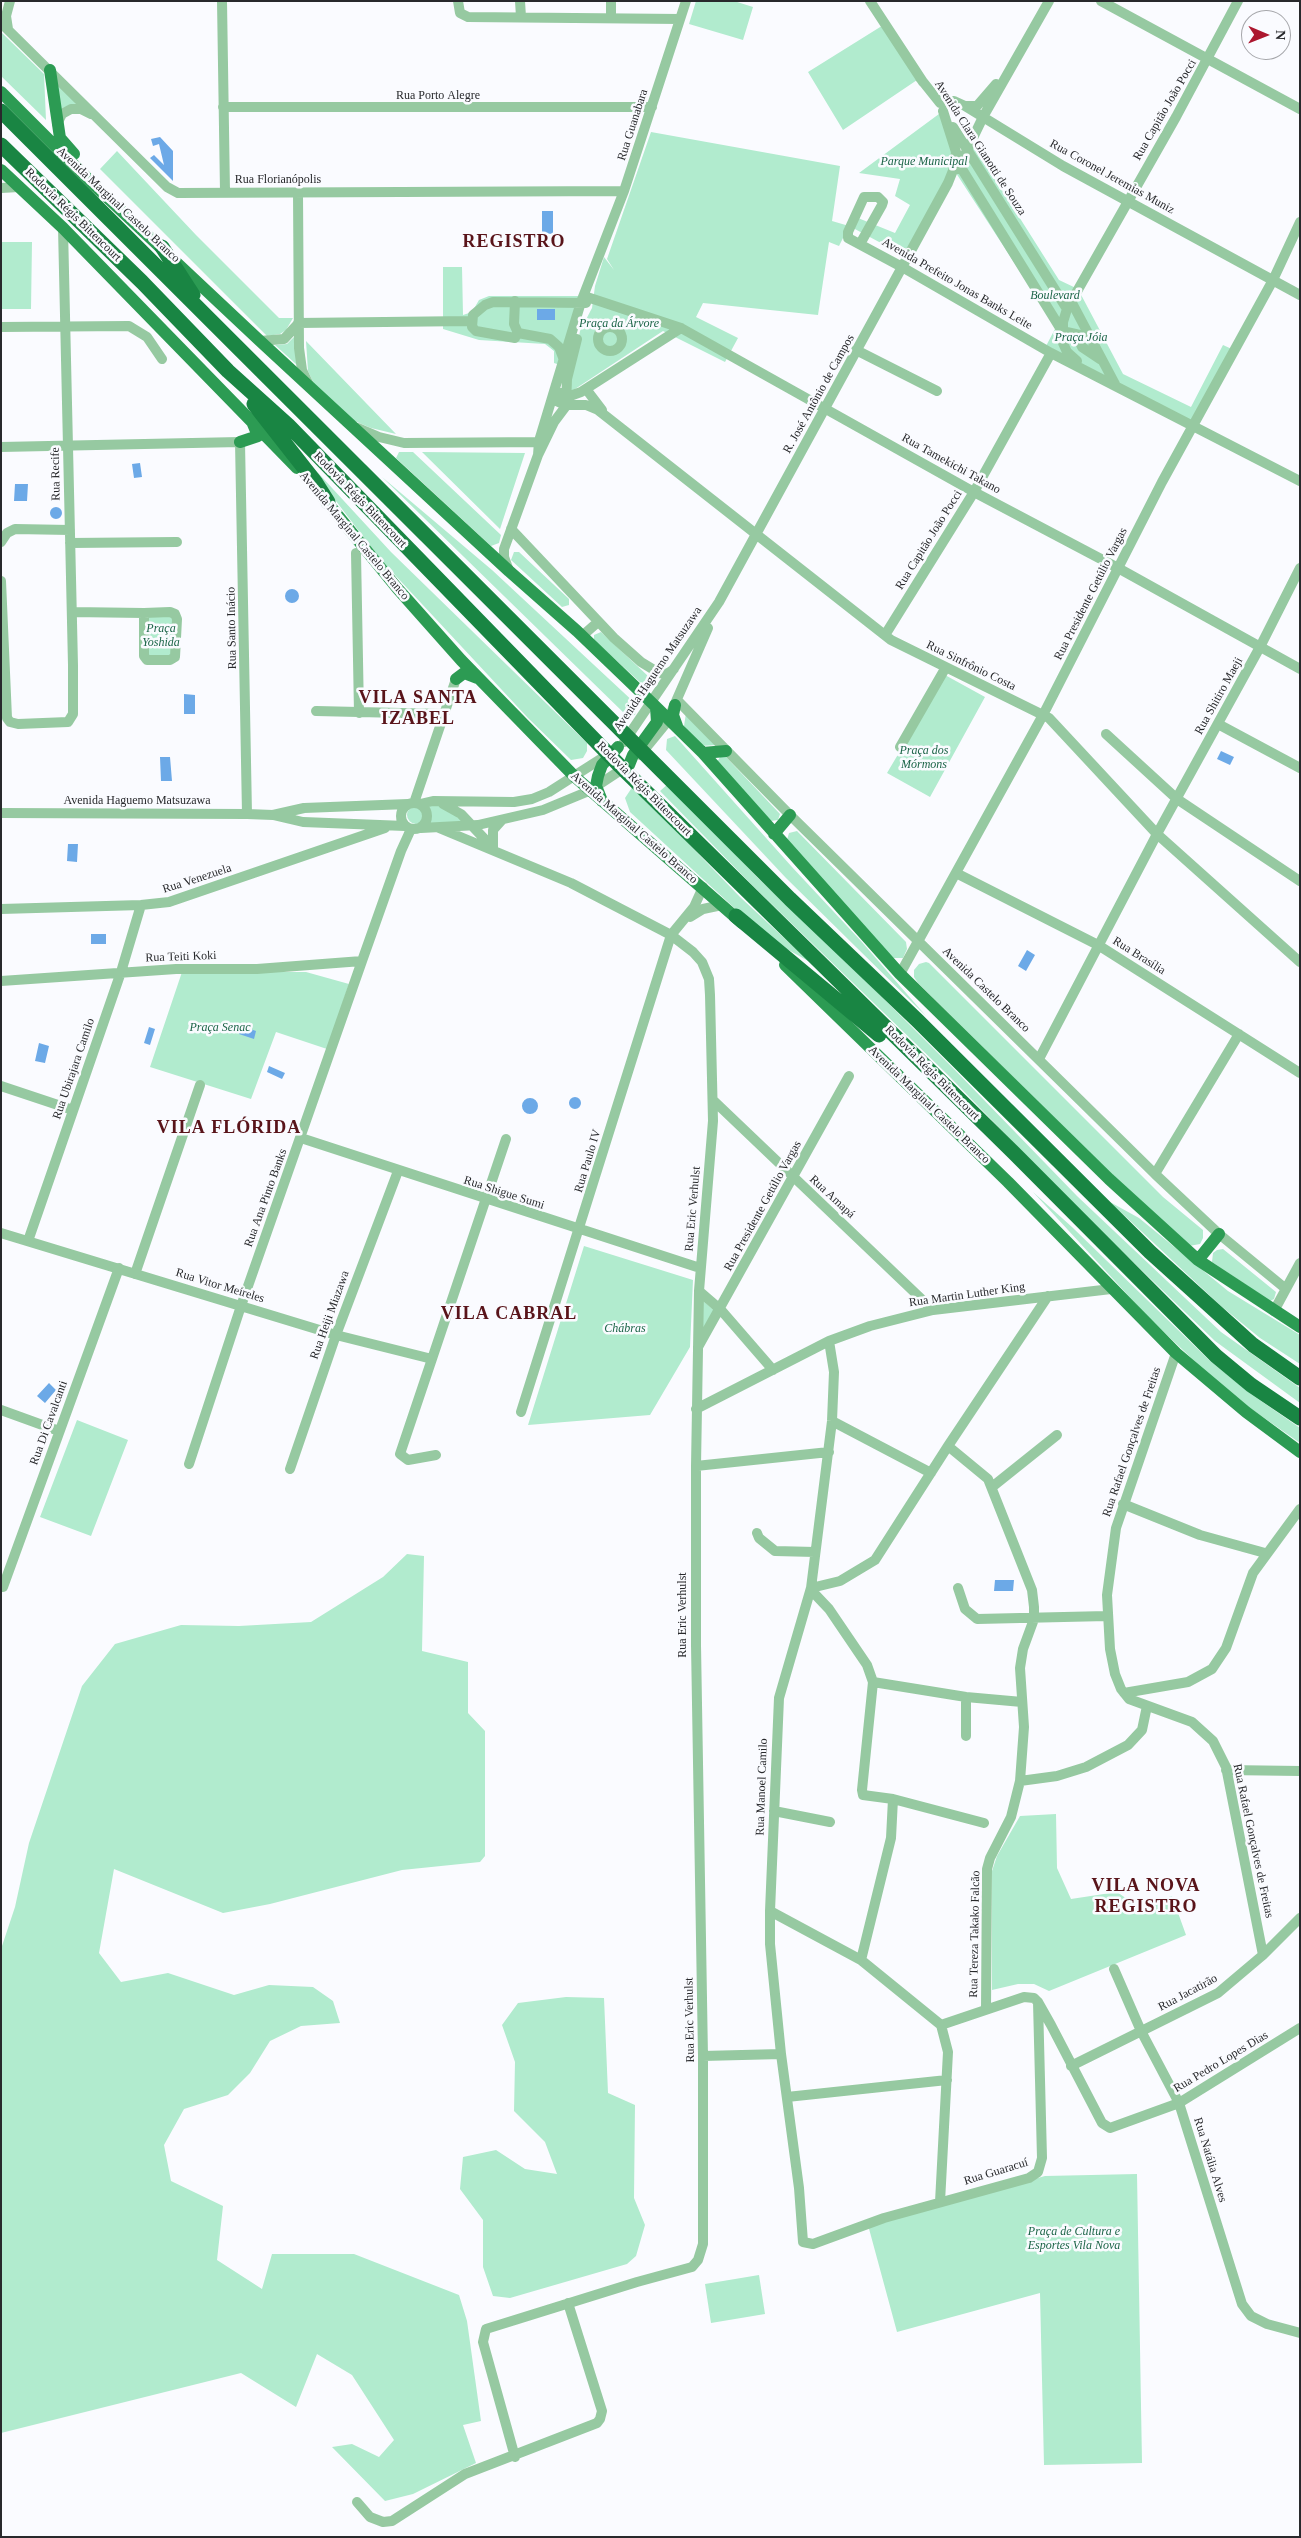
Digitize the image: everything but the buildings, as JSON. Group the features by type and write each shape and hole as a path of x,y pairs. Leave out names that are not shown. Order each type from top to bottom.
{"highway":[{"name":"Rodovia Régis Bittencourt","path":"1,110 790,899 918,1021 1150,1252 1253,1345 1300,1378"},
{"name":"Rodovia Régis Bittencourt","path":"1,145 142,282 228,371 288,426 578,723 1014,1153 1216,1356 1251,1386 1300,1418"},
{"path":"162,247 187,284 202,312"},
{"path":"228,371 316,483 328,502"},
{"path":"736,916 868,1024 987,1138 1014,1153"}],"main road":[{"path":"50,70 60,138 92,174 96,186"},
{"name":"Avenida Marginal Castelo Branco","path":"1,92 96,186 260,342 582,636 680,730 703,753 900,974 1109,1179 1198,1260 1300,1328"},
{"name":"Avenida Marginal Castelo Branco","path":"1,170 63,228 251,420 328,502 397,588 455,653 575,776 593,789 604,804 736,916 1008,1182 1111,1289 1176,1353 1232,1401 1300,1452"},
{"path":"240,442 258,436 251,420"},
{"path":"455,653 459,665 456,679"},
{"path":"456,679 464,673 480,680"},
{"path":"676,702 673,718 680,730"},
{"path":"628,765 633,754 657,722 654,705"},
{"path":"593,789 602,765 618,747"},
{"path":"703,753 726,751"},
{"path":"774,834 790,815"},
{"path":"1198,1260 1219,1234"}],"street":[{"path":"10,1 6,20 10,32"},
{"path":"222,1 225,192"},
{"path":"458,1 459,10 465,16 680,19"},
{"path":"520,1 521,17"},
{"path":"611,1 611,18"},
{"name":"Rua Guanabara","path":"509,571 503,554 538,455 564,360 624,191 686,1"},
{"name":"Avenida Clara Gianotti de Souza","path":"870,1 1069,305 1116,385"},
{"path":"902,266 948,183 960,166 967,147 984,114 1049,1"},
{"path":"1101,1 1300,109"},
{"name":"Rua Capitão João Pocci","path":"1069,305 1207,60 1238,1"},
{"name":"Rua Florianópolis","path":"1,23 174,192 187,194 225,192 624,191"},
{"path":"965,106 977,106 1012,66"},
{"name":"Rua Coronel Jeremias Muniz","path":"920,78 940,103 954,101 984,114 1063,166 1300,295"},
{"name":"Rua Porto Alegre","path":"224,107 652,107"},
{"path":"57,124 62,114 72,109 83,110 100,120"},
{"path":"943,111 956,152 954,168 948,183"},
{"path":"960,166 1062,331 1089,337"},
{"path":"1,188 19,188"},
{"path":"298,193 298,323 300,360 311,389"},
{"name":"Avenida Prefeito Jonas Banks Leite","path":"860,244 882,205 878,197 864,196 848,232 848,238 902,266 1051,353 1300,482"},
{"name":"Rua Presidente Getúlio Vargas","path":"900,974 1043,715 1192,425 1273,280 1300,222"},
{"name":"Rua Recife","path":"1,581 7,718 10,722 18,724 71,720 73,711 72,612 63,228"},
{"name":"R. José Antônio de Campos","path":"757,533 902,266"},
{"name":"Rua Guanabara","path":"542,441 567,400 570,366 585,299"},
{"name":"Rua Tamekichi Takano","path":"471,321 472,315 485,305 493,302 585,299 680,328 974,492 1118,568 1300,669"},
{"path":"515,301 514,324 518,333 550,339 559,347 564,360"},
{"name":"Avenida Prefeito Jonas Banks Leite","path":"1069,305 1062,331 1063,343 1070,356 1106,380"},
{"path":"298,323 471,321 473,329 482,334 515,338"},
{"path":"260,342 284,339 293,331 298,323"},
{"path":"1,327 129,326 147,337 162,359"},
{"path":"567,400 680,328"},
{"path":"1076,334 1082,347 1102,360"},
{"path":"856,350 937,391"},
{"name":"Rua Capitão João Pocci","path":"885,635 974,492 1051,353"},
{"name":"Rua Sinfrônio Costa","path":"586,388 609,418"},
{"name":"Rua Sinfrônio Costa","path":"554,395 598,410 885,635 1043,715 1062,730 1157,834 1300,962"},
{"path":"353,426 379,437 404,442 542,441"},
{"path":"1,447 240,442"},
{"name":"Rua Santo Inácio","path":"240,442 247,814"},
{"path":"1,542 7,533 16,529 70,530"},
{"path":"511,529 598,622 654,672 667,674 677,666"},
{"name":"Avenida Haguemo Matsuzawa","path":"273,815 304,808 414,804 433,801 526,800 544,794 575,776 618,747 654,705 719,602 757,533"},
{"path":"70,543 177,542"},
{"path":"356,553 359,713"},
{"name":"Rua Shitiro Maeji","path":"1039,1058 1157,834 1260,647 1300,568"},
{"name":"Avenida Haguemo Matsuzawa","path":"1,812 247,814 273,815 297,821 439,828 473,826 543,810 593,789 628,765 650,745 668,719 719,602"},
{"path":"72,612 144,613 175,614 176,652 173,659 151,660 145,658 144,613"},
{"path":"582,636 598,622"},
{"path":"900,747 946,667"},
{"path":"414,804 427,814 426,822 412,828 401,814 414,804 456,679"},
{"name":"Avenida Castelo Branco","path":"676,702 1155,1174 1219,1234 1286,1289"},
{"path":"316,711 444,714"},
{"path":"1218,724 1300,768"},
{"path":"1106,734 1177,800 1300,881"},
{"path":"433,801 457,811 494,849"},
{"path":"494,849 493,830 504,820"},
{"name":"Rua Venezuela","path":"1,909 142,905 176,900 391,826"},
{"name":"Rua Ana Pinto Banks","path":"189,1464 241,1306 396,863 412,828"},
{"name":"Rua Eric Verhulst","path":"439,828 494,849 571,883 671,935 697,955 704,966 710,986 714,1101 700,1268 696,1409 696,1645 703,2056 703,2244 698,2260 692,2267 568,2303"},
{"name":"Rua Brasília","path":"956,873 1098,945 1300,1074"},
{"name":"Rua Paulo IV","path":"521,1412 671,935 698,902 703,888"},
{"name":"Rua Ubirajara Camilo","path":"28,1241 121,972 142,905"},
{"name":"Rua Paulo IV","path":"682,921 703,908 722,905"},
{"name":"Rua Teiti Koki","path":"1,981 121,972 176,969 257,969 362,961"},
{"path":"1155,1174 1239,1034"},
{"name":"Rua Presidente Getúlio Vargas","path":"698,1348 721,1310 849,1076"},
{"path":"135,1274 200,1084"},
{"path":"1,1086 73,1110"},
{"name":"Rua Amapá","path":"714,1101 933,1310"},
{"name":"Rua Shigue Sumi","path":"301,1138 579,1231 700,1268"},
{"path":"436,1455 412,1460 404,1459 400,1454 506,1140"},
{"name":"Rua Heiji Miazawa","path":"290,1469 336,1335 398,1171"},
{"name":"Rua Vitor Meireles","path":"1,1233 336,1335 432,1359"},
{"path":"1274,1311 1300,1263"},
{"name":"Rua Di Cavalcanti","path":"3,1587 119,1268"},
{"name":"Rua Martin Luther King","path":"696,1409 829,1341 870,1326 933,1310 1111,1289"},
{"path":"699,1291 721,1310 773,1370"},
{"path":"984,1823 893,1799 868,1797 862,1790 872,1682 867,1664 829,1609 811,1589 840,1581 875,1560 1048,1296"},
{"name":"Rua Manoel Camilo","path":"801,2238 799,2188 781,2054 770,1944 770,1911 779,1698 811,1589 832,1421 834,1372 829,1341"},
{"name":"Rua Rafael Gonçalves de Freitas","path":"1176,1353 1123,1504 1109,1570 1107,1616 1115,1674 1124,1693 1130,1699 1185,1719 1203,1729 1213,1741 1226,1770 1264,1955"},
{"path":"1,1410 60,1431"},
{"path":"832,1421 931,1473"},
{"path":"992,1487 1057,1435"},
{"name":"Rua Tereza Takako Falcão","path":"948,1446 986,1475 992,1487 1032,1590 1034,1619 1021,1658 1024,1727 1020,1781 1011,1817 990,1858 988,1869 986,2009"},
{"path":"696,1466 829,1452"},
{"path":"1123,1504 1200,1536 1265,1553"},
{"path":"1124,1693 1188,1682 1212,1669 1222,1656 1249,1581 1265,1553 1300,1509"},
{"path":"757,1533 759,1538 775,1551 815,1552"},
{"path":"958,1588 965,1609 977,1619 1107,1616"},
{"path":"872,1682 966,1697 1022,1702"},
{"path":"966,1697 966,1736"},
{"path":"1020,1781 1057,1776 1086,1767 1128,1745 1142,1730 1147,1706"},
{"path":"1226,1770 1300,1771"},
{"path":"861,1960 891,1838 893,1799"},
{"path":"774,1811 830,1822"},
{"path":"770,1911 861,1960 940,2025 948,2047 940,2202"},
{"name":"Rua Jacatirão","path":"1071,2066 1218,1993 1264,1955 1300,1918"},
{"name":"Rua Natália Alves","path":"1114,1969 1141,2031 1179,2103 1242,2304 1251,2316 1267,2324 1300,2334"},
{"path":"940,2025 1024,1997 1030,1997 1038,2002 1071,2066"},
{"name":"Rua Guaracuí","path":"801,2238 803,2242 813,2244 884,2218 1029,2178 1040,2169 1042,2158 1038,2002"},
{"name":"Rua Pedro Lopes Dias","path":"1071,2066 1102,2123 1107,2127 1116,2127 1179,2103 1300,2028"},
{"path":"703,2056 781,2054"},
{"path":"787,2098 947,2080"},
{"path":"357,2502 370,2517 383,2522 392,2521 465,2474 515,2457 592,2426 600,2419 601,2408 568,2303 489,2327 484,2332 484,2342 515,2457"}],"green space":[{"path":"696,1 734,1 753,7 743,40 689,24"},
{"path":"885,24 920,78 843,130 808,72"},
{"path":"1,32 44,74 46,120 1,76"},
{"path":"54,76 77,105 57,116"},
{"name":"Parque Municipal","path":"943,111 956,157 907,257 853,228 858,218 895,233 910,205 895,196 900,179 859,173"},
{"name":"Praça da Árvore","path":"651,132 840,166 832,221 849,226 839,246 829,242 818,315 703,303 696,317 738,338 725,362 663,331 572,391 569,389 580,331 592,308 595,286 604,257 614,270 607,259"},
{"path":"973,144 1059,280 1078,289 1123,374 1191,407 1223,345 1234,350 1193,425 1045,348 1056,327 956,173"},
{"path":"117,151 196,235 279,318 293,318 286,330 280,334 267,336 100,169"},
{"path":"1,242 32,242 31,309 1,309"},
{"path":"443,267 462,267 463,315 472,312 479,300 489,296 579,296 560,365 554,363 554,351 545,344 479,340 443,329"},
{"path":"295,336 297,365 275,345 287,344"},
{"path":"306,341 396,434 371,428 352,420 315,386 308,371"},
{"path":"297,450 391,552 587,743 587,751 583,758 571,760 528,718 381,560"},
{"path":"399,452 413,452 501,535 499,543 491,546 396,458"},
{"path":"422,452 525,453 500,529"},
{"path":"382,477 492,570 637,705 635,715 627,716"},
{"path":"514,552 519,552 569,599 569,605 562,607 511,560"},
{"name":"Praça Yoshida","path":"148,616 169,616 173,618 171,655 149,655"},
{"path":"601,632 648,676 647,682 642,684 594,640 594,635"},
{"name":"Praça dos Mórmons","path":"945,675 985,697 930,797 887,773"},
{"path":"686,713 716,745 701,746 684,726"},
{"path":"675,736 861,941 926,1016 786,878 666,750 667,739"},
{"path":"725,756 780,814 778,820 771,821 717,762 720,757"},
{"path":"668,784 758,878 840,955 1077,1196 1221,1332 1300,1388 1300,1403 1215,1341 1072,1203 948,1075 754,887 660,791"},
{"path":"633,786 740,897 810,962 776,943 742,915 630,812 625,798"},
{"path":"426,804 440,805 466,823 425,826 430,816"},
{"path":"416,806 422,809 425,815 422,821 416,824 410,821 407,815 410,809"},
{"path":"797,831 906,942 907,949 903,958 893,958 787,840 789,833"},
{"path":"926,962 1163,1197 1203,1230 1203,1238 1200,1244 1189,1246 1146,1208 918,983 914,977 914,970 919,964"},
{"name":"Praça Senac","path":"182,972 306,972 349,984 327,1049 276,1032 251,1099 150,1067"},
{"path":"1033,1192 1072,1227 1209,1360 1251,1394 1300,1428 1300,1443 1250,1408 1203,1369 1149,1318"},
{"path":"1110,1202 1139,1218 1228,1291 1300,1335 1300,1364 1260,1338 1221,1306"},
{"name":"Chábras","path":"584,1246 693,1280 690,1347 650,1415 528,1425"},
{"path":"1223,1249 1276,1292 1274,1299 1270,1301 1212,1262 1213,1253"},
{"path":"701,1299 716,1312 700,1338"},
{"path":"77,1420 128,1440 91,1536 40,1517"},
{"path":"407,1554 424,1556 422,1651 468,1662 468,1713 485,1731 485,1856 480,1862 402,1870 270,1904 223,1913 114,1869 99,1953 121,1982 168,1973 234,1995 269,1985 313,1987 333,2001 340,2023 301,2026 270,2041 250,2073 228,2095 184,2109 164,2145 171,2181 223,2206 217,2260 262,2289 272,2254 354,2254 459,2295 467,2321 481,2421 463,2425 476,2463 413,2494 385,2501 332,2447 352,2444 379,2457 394,2440 352,2375 317,2354 296,2407 241,2373 1,2433 1,1949 15,1907 29,1843 82,1686 115,1644 181,1625 239,1626 311,1622 383,1577"},
{"path":"1056,1814 1057,1868 1071,1899 1117,1892 1137,1906 1172,1896 1186,1935 1049,1991 1034,1984 1018,1984 992,1990 992,1871 997,1856 1020,1816"},
{"path":"566,1997 604,1998 608,2093 635,2105 634,2198 645,2225 636,2256 627,2264 510,2298 493,2296 483,2267 483,2220 460,2189 463,2157 496,2150 525,2169 557,2174 545,2142 514,2111 515,2062 502,2025 518,2003"},
{"name":"Praça de Cultura e Esportes Vila Nova","path":"1137,2174 1142,2463 1044,2465 1040,2293 897,2332 868,2225 1045,2176"},
{"path":"759,2275 765,2314 711,2323 705,2284"}],"water":[{"path":"160,137 173,151 173,181 150,158 154,155 164,165 159,144 153,146 151,139"},
{"path":"542,211 553,211 553,234 542,233"},
{"path":"537,309 555,309 555,320 537,320"},
{"path":"140,463 142,477 134,478 132,464"},
{"path":"15,484 28,484 27,501 14,501"},
{"path":"56,507 62,513 56,519 50,513"},
{"path":"292,589 297,591 299,596 297,601 292,603 287,601 285,596 287,591"},
{"path":"184,694 195,695 195,714 184,714"},
{"path":"1221,751 1234,757 1230,765 1217,759"},
{"path":"160,757 170,757 172,781 161,781"},
{"path":"68,844 78,844 77,862 67,861"},
{"path":"91,934 106,934 106,944 91,944"},
{"path":"1027,950 1035,955 1026,971 1018,966"},
{"path":"242,1026 256,1031 254,1039 239,1034"},
{"path":"149,1027 155,1029 150,1045 144,1043"},
{"path":"39,1043 49,1046 45,1063 35,1061"},
{"path":"269,1066 285,1073 282,1079 267,1072"},
{"path":"573,1097 577,1097 581,1103 577,1109 573,1109 569,1105 569,1101"},
{"path":"530,1098 536,1100 538,1106 536,1112 530,1114 524,1112 522,1106 524,1100"},
{"path":"49,1383 56,1390 45,1403 37,1396"},
{"path":"995,1580 1014,1580 1013,1591 994,1591"}],"district":[{"name":"REGISTRO","path":"514,242"},
{"name":"VILA SANTA IZABEL","path":"418,708"},
{"name":"VILA FLÓRIDA","path":"229,1128"},
{"name":"VILA CABRAL","path":"509,1314"},
{"name":"VILA NOVA REGISTRO","path":"1146,1896"}],"park label":[{"name":"Boulevard","path":"1055,296"},
{"name":"Praça Jóia","path":"1081,338"}]}
